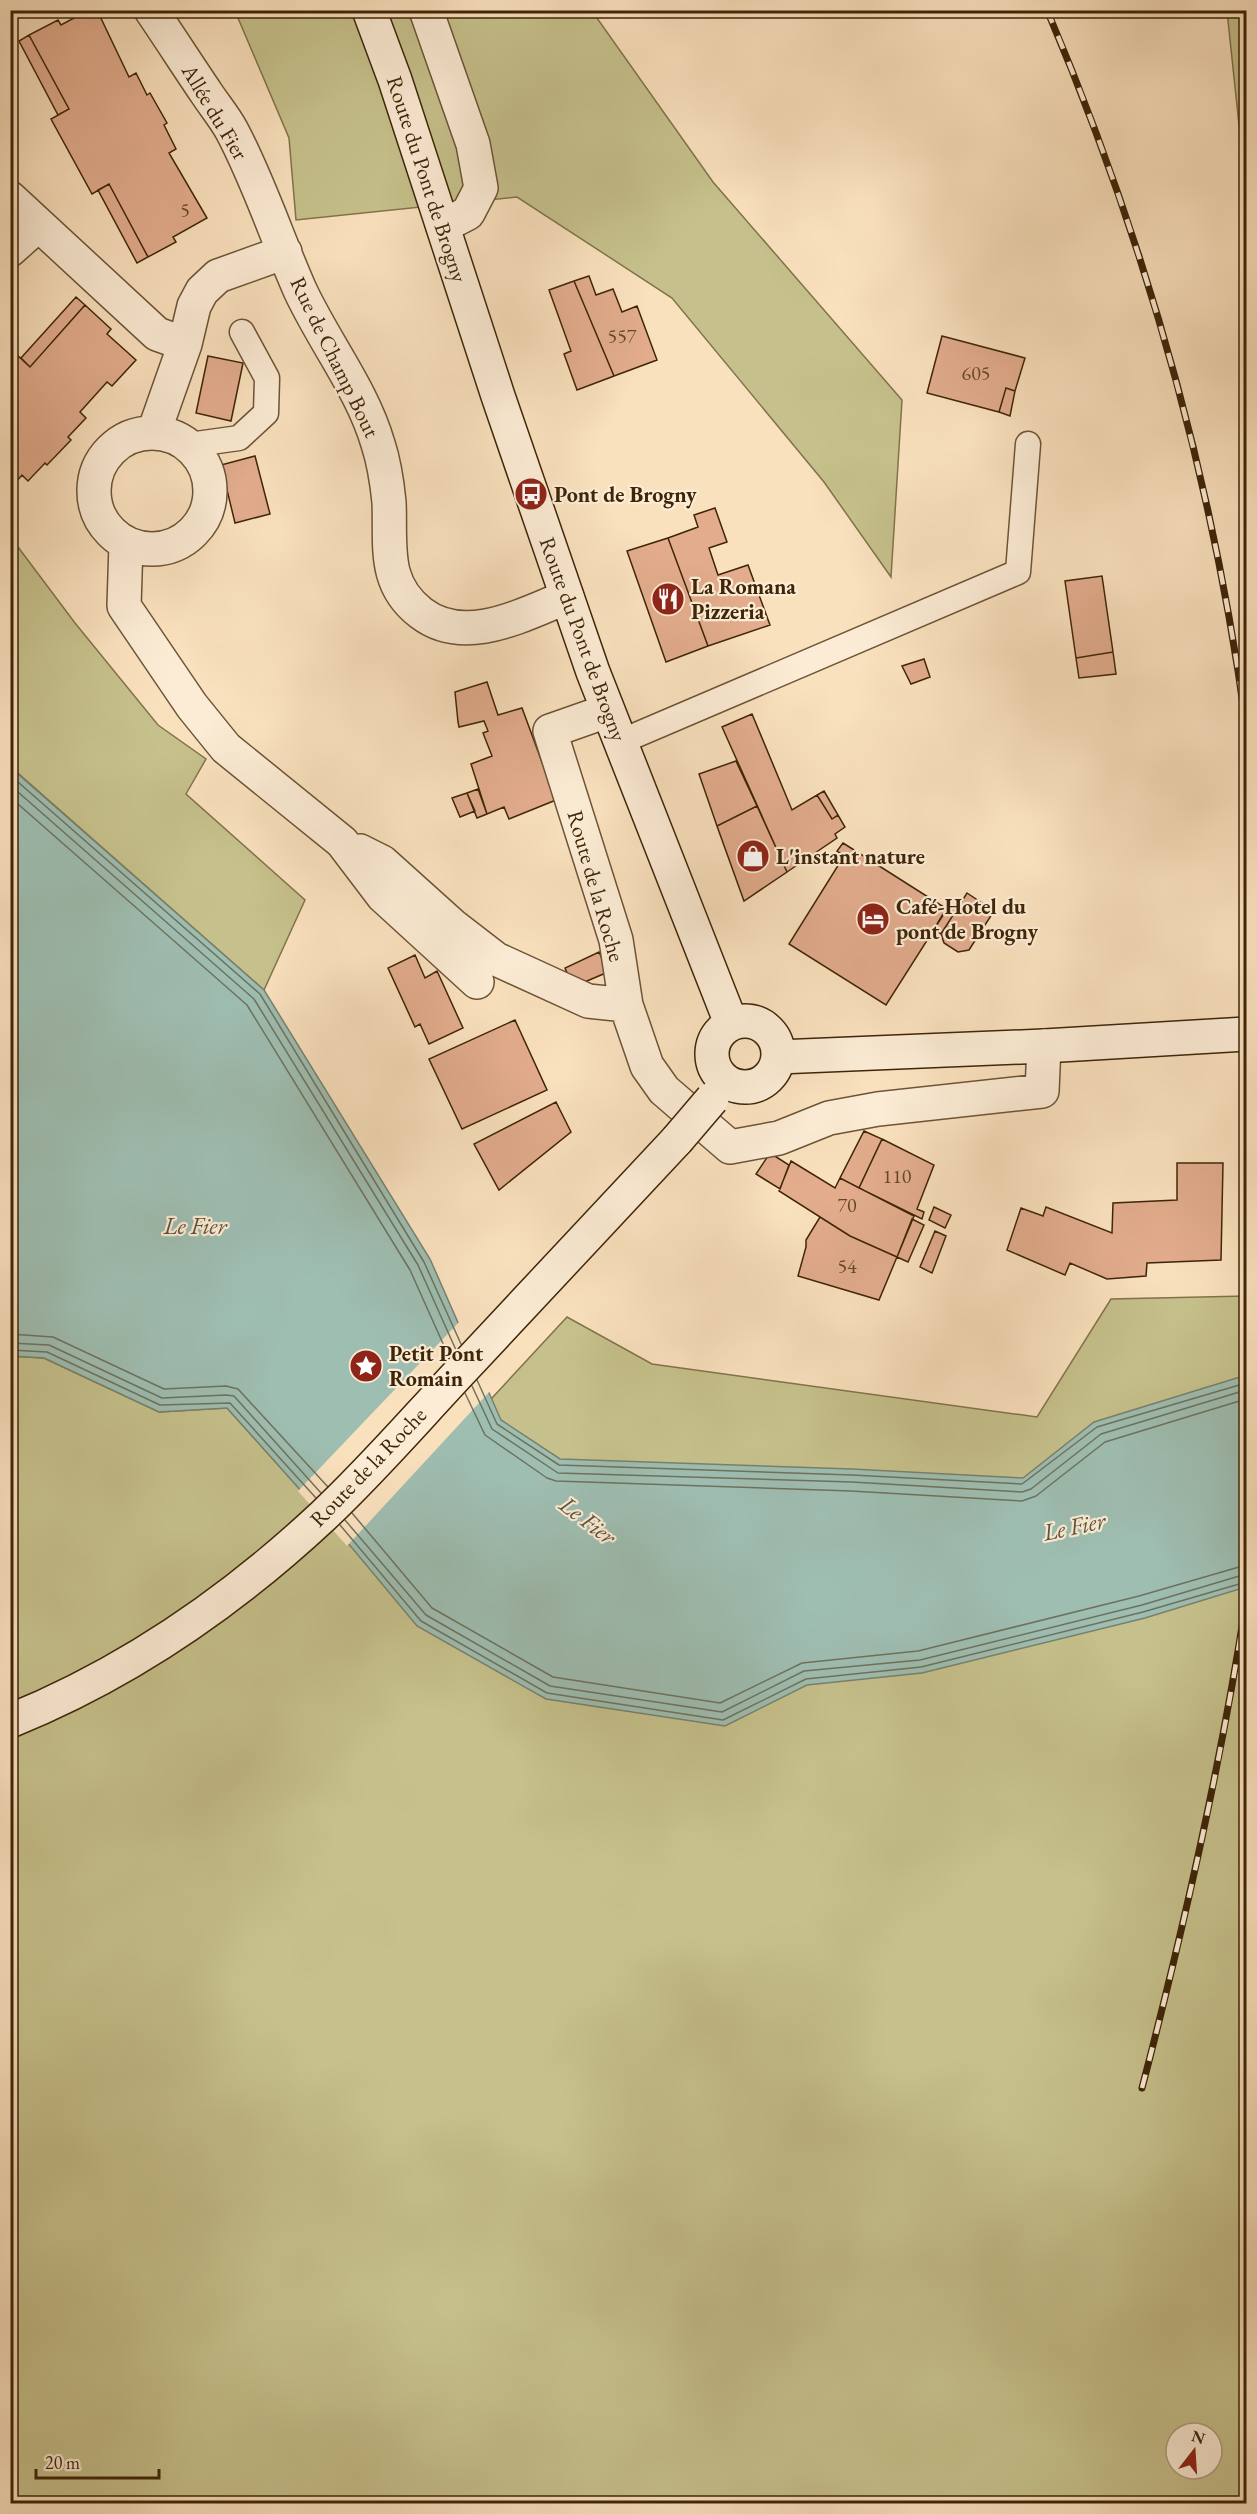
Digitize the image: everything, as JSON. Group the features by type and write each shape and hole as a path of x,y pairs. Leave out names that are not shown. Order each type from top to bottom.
{"street":[{"name":"Allée du Fier","path":"151,10 232,131 285,252"},
{"name":"Route du Pont de Brogny","path":"369,10 395,81 498,396 607,711 731,1023"},
{"path":"426,10 473,144 481,188 468,213 443,226"},
{"path":"10,198 157,334 185,344"},
{"path":"10,250 39,225"},
{"name":"Rue de Champ Bout","path":"154,432 185,344 194,306 201,291 210,281 233,270 285,252 301,291 366,412 378,443 388,500 389,558 392,574 399,590 410,604 423,615 437,622 452,627 470,628 489,626 513,619 567,597"},
{"path":"154,432 173,435 189,445 202,459 209,477 211,496 206,514 196,530 181,542 164,549 144,550 126,544 110,533 95,509 93,481 104,455 127,437 154,432"},
{"path":"126,544 124,606 192,706 226,748 342,842 382,862 452,925 496,959 588,1001 626,1005"},
{"name":"Route de la Roche","path":"607,711 550,732 616,940 626,1005 647,1066 664,1090 730,1146 779,1138 839,1116 878,1109 1042,1091 1044,1046"},
{"path":"342,842 383,896 477,982"},
{"path":"745,1021 758,1023 770,1032 777,1044 778,1057 774,1071 765,1081 753,1086 719,1090 718,1074 711,1052 715,1040 731,1023 745,1021"},
{"path":"778,1057 1044,1046 1246,1034"},
{"name":"Route de la Roche","path":"10,1721 33,1712 147,1652 237,1590 324,1515 677,1140 719,1090"}],"lane":[{"path":"189,445 239,438 266,413 267,378 242,332"},
{"path":"620,742 1018,573 1028,444"}],"shaded area":[{"path":"235,11 592,11 713,182 902,400 891,577 824,482 672,298 517,197 296,220 289,138"},
{"path":"1227,11 1246,11 1246,191"},
{"path":"18,547 75,623 158,725 206,759 186,794 305,900 264,990 11,767 10,549"},
{"path":"1246,1296 1246,2503 11,2503 10,1356 44,1358 159,1412 227,1408 353,1548 567,1317 652,1364 1037,1417 1111,1299"}],"water":[{"name":"Le Fier","path":"10,767 264,990 430,1259 501,1420 560,1459 852,1469 1023,1478 1094,1422 1246,1377 1246,1587 1145,1618 922,1673 807,1685 725,1726 546,1699 417,1626 353,1549 227,1408 159,1412 44,1358 11,1356"}],"pier":[{"path":"460,1321 491,1390 347,1546 298,1491"}],"building":[{"path":"89,10 97,10 129,77 136,73 147,95 150,93 167,123 164,125 176,149 169,153 207,218 173,237 176,242 148,257 109,184 92,194 51,119 69,109 29,35 58,20 61,25"},
{"path":"29,35 69,109 58,115 19,41"},
{"path":"109,184 148,257 137,263 98,190"},
{"path":"589,276 596,295 613,289 622,312 637,306 657,360 614,376 574,281"},
{"path":"574,281 614,376 577,390 564,354 571,351 549,290"},
{"path":"76,297 85,305 30,367 21,358"},
{"path":"85,305 111,329 107,334 136,360 112,386 107,382 80,412 86,418 68,437 71,440 47,465 45,463 28,481 22,475 10,489 10,358 15,353 30,367"},
{"path":"942,336 1025,358 1015,391 1006,388 999,412 927,393"},
{"path":"208,356 243,363 231,421 196,413"},
{"path":"1006,388 1015,391 1010,416 999,412"},
{"path":"255,456 270,514 235,523 221,465"},
{"path":"715,508 727,542 709,548 718,575 748,565 770,625 708,646 668,538 698,527 694,515"},
{"path":"668,538 708,646 666,662 627,551"},
{"path":"1102,576 1113,652 1076,658 1065,581"},
{"path":"1113,652 1116,674 1079,678 1076,658"},
{"path":"924,659 930,677 911,684 902,666"},
{"path":"487,682 498,715 522,708 556,800 509,819 504,807 487,814 471,764 492,756 483,733 488,731 484,721 459,727 458,722 455,692"},
{"path":"752,714 792,810 817,795 832,819 838,815 845,827 835,834 837,838 787,872 722,727"},
{"path":"736,761 757,806 717,826 699,774"},
{"path":"478,789 487,814 477,818 467,793"},
{"path":"824,791 838,815 832,819 817,795"},
{"path":"467,793 475,811 460,817 452,798"},
{"path":"757,806 787,872 744,901 717,826"},
{"name":"Café-Hotel du pont de Brogny","path":"843,843 947,909 886,1005 789,944 844,856 837,851"},
{"path":"967,893 994,911 969,950 958,952 944,943 941,934"},
{"path":"949,904 957,909 941,934 934,929"},
{"path":"599,952 608,972 573,987 565,968"},
{"path":"415,955 425,978 437,971 463,1028 429,1044 420,1024 415,1027 388,968"},
{"path":"515,1020 547,1090 462,1129 429,1059"},
{"path":"556,1102 571,1132 499,1190 474,1144"},
{"path":"864,1131 882,1139 859,1188 840,1178"},
{"path":"882,1139 934,1165 917,1209 924,1212 922,1219 859,1188"},
{"path":"770,1153 789,1165 780,1189 756,1174"},
{"path":"791,1161 835,1188 840,1178 914,1216 897,1257 850,1236 779,1191"},
{"path":"1177,1163 1223,1163 1221,1260 1147,1263 1146,1276 1107,1279 1070,1263 1065,1275 1007,1250 1021,1208 1043,1216 1046,1207 1112,1233 1113,1203 1177,1200"},
{"path":"934,1207 951,1215 945,1228 929,1220"},
{"path":"820,1217 850,1236 897,1257 879,1300 798,1276 806,1240"},
{"path":"912,1219 924,1225 908,1262 897,1257"},
{"path":"935,1231 946,1236 932,1273 920,1267"}],"railway":[{"path":"1047,10 1114,183 1144,272 1170,361 1215,542 1246,726"},
{"path":"1142,2088 1200,1846 1225,1724 1246,1601"}],"place":[{"name":"Pont de Brogny","path":"531,494"},
{"name":"La Romana Pizzeria","path":"668,599"},
{"name":"L'instant nature","path":"753,856"},
{"name":"Café-Hotel du pont de Brogny","path":"873,919"},
{"name":"Petit Pont Romain","path":"366,1366"}]}
